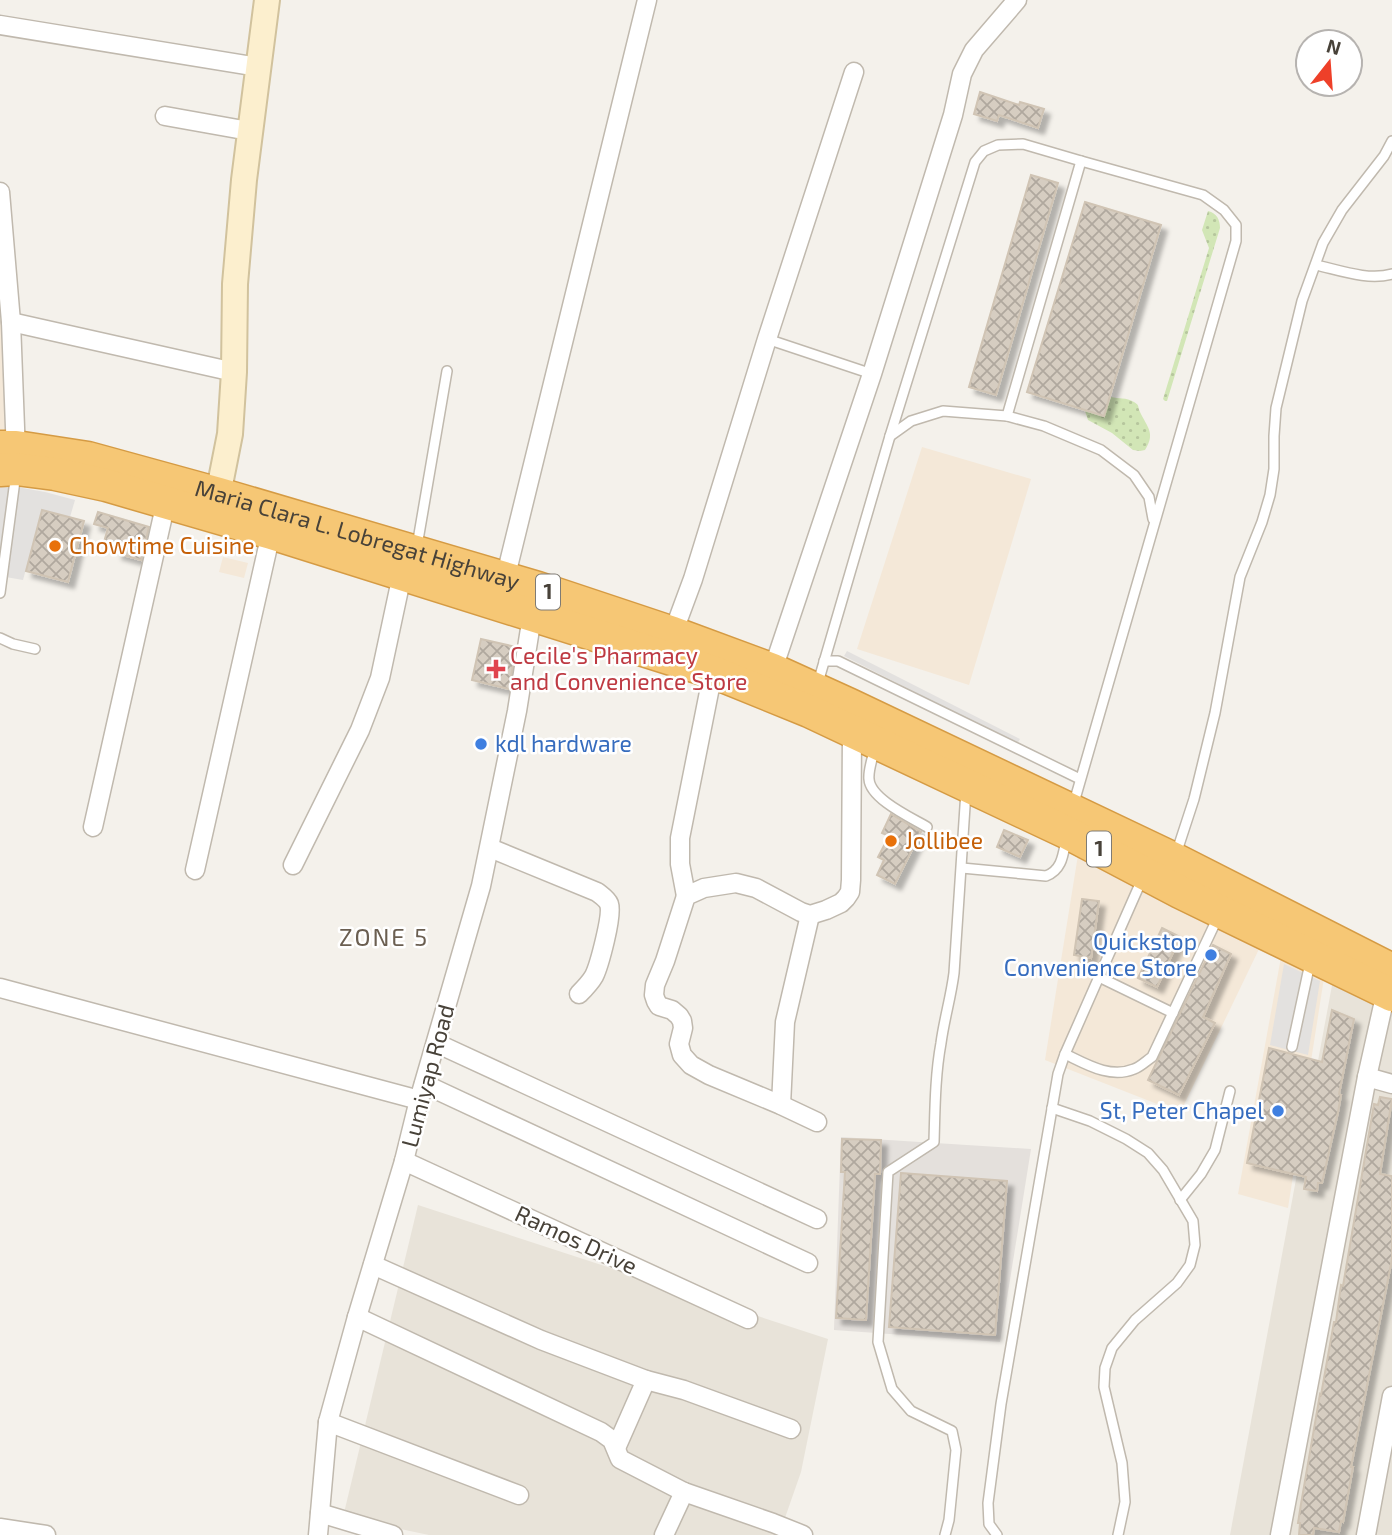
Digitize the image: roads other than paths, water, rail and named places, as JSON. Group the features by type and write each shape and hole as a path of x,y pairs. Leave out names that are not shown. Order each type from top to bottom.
{"highway":[{"name":"Maria Clara L. Lobregat Highway","path":"8,458 55,474 166,502 217,505 271,533 409,564 505,579 535,602 713,672 816,687 1070,821 1144,873 1311,956 1390,982"},
{"name":"Maria Clara L. Lobregat Highway","path":"8,458 89,458 217,505 535,602 673,633 769,681"},
{"name":"Maria Clara L. Lobregat Highway","path":"816,687 864,738 966,786 1174,859 1390,982"}],"street":[{"path":"217,505 230,434 235,284 249,131 267,0"},
{"path":"505,579 647,0"},
{"path":"769,681 872,374 953,115 962,74 974,50 1017,0"},
{"path":"0,25 258,67"},
{"path":"673,633 693,579 853,72"},
{"path":"165,116 249,131"},
{"path":"0,192 11,321 8,458"},
{"path":"11,321 234,372"},
{"path":"93,827 166,502"},
{"path":"195,870 271,533"},
{"path":"293,865 360,730 380,678 409,564"},
{"name":"Lumiyap Road","path":"318,1535 328,1422 481,886 517,711 535,602"},
{"path":"713,672 680,838 680,864 686,895 655,985 656,1001 659,1006 672,1010 682,1021 680,1050 691,1065 817,1122"},
{"path":"686,895 705,888 736,883 756,888 810,915 841,903 850,891 864,738"},
{"path":"490,848 597,892 610,906 596,973 579,994"},
{"path":"780,1105 785,1022 810,915"},
{"path":"1280,1535 1367,1077 1390,982"},
{"path":"0,988 421,1092 808,1263"},
{"path":"436,1043 817,1219"},
{"path":"1367,1077 1392,1084"},
{"name":"Ramos Drive","path":"404,1161 748,1319"},
{"path":"373,1265 541,1340 646,1380 684,1390 792,1429"},
{"path":"357,1317 601,1432 609,1437 620,1459 684,1492 803,1535"},
{"path":"615,1448 646,1380"},
{"path":"1366,1535 1392,1396"},
{"path":"328,1422 519,1494"},
{"path":"664,1535 684,1492"},
{"path":"320,1513 393,1535"},
{"path":"0,1528 46,1535"}],"lane":[{"path":"1174,859 1194,799 1215,713 1240,577 1270,495 1274,469 1276,408 1302,301 1324,243 1342,210 1384,156 1392,141"},
{"path":"816,687 975,162 984,151 998,145 1023,144 1203,195 1224,210 1236,225 1236,241 1080,779 1062,860 1058,869 1046,876 962,868"},
{"path":"1007,416 1081,162"},
{"path":"1315,265 1363,275 1392,274"},
{"path":"767,339 872,374"},
{"path":"409,564 447,371"},
{"path":"890,436 911,421 943,411 1007,416 1044,426 1101,450 1134,475 1149,497 1153,523"},
{"path":"0,593 8,458"},
{"path":"0,638 13,645 35,649"},
{"path":"816,687 838,660 1080,779"},
{"path":"864,738 871,787 892,806 927,827"},
{"path":"945,1535 956,1450 952,1431 911,1411 892,1389 878,1342 888,1172 934,1142 937,1071 954,973 966,786"},
{"path":"998,1535 989,1524 988,1503 1001,1404 1058,1074 1144,873"},
{"path":"1065,1054 1097,1069 1120,1073 1134,1069 1152,1057 1220,912"},
{"path":"1292,1047 1311,956"},
{"path":"1098,977 1173,1013"},
{"path":"1180,1200 1201,1174 1215,1150 1230,1091"},
{"path":"1052,1108 1090,1121 1148,1153 1163,1170 1193,1222 1195,1245 1190,1265 1177,1283 1135,1320 1112,1348 1105,1368 1104,1387 1122,1463 1125,1502 1118,1535"}],"place":[{"name":"Chowtime Cuisine","path":"55,546"},
{"name":"Cecile's Pharmacy and Convenience Store","path":"496,669"},
{"name":"kdl hardware","path":"481,744"},
{"name":"Jollibee","path":"891,841"},
{"name":"Quickstop Convenience Store","path":"1211,955"},
{"name":"St, Peter Chapel","path":"1278,1111"}],"district":[{"name":"ZONE 5","path":"384,938"}]}
